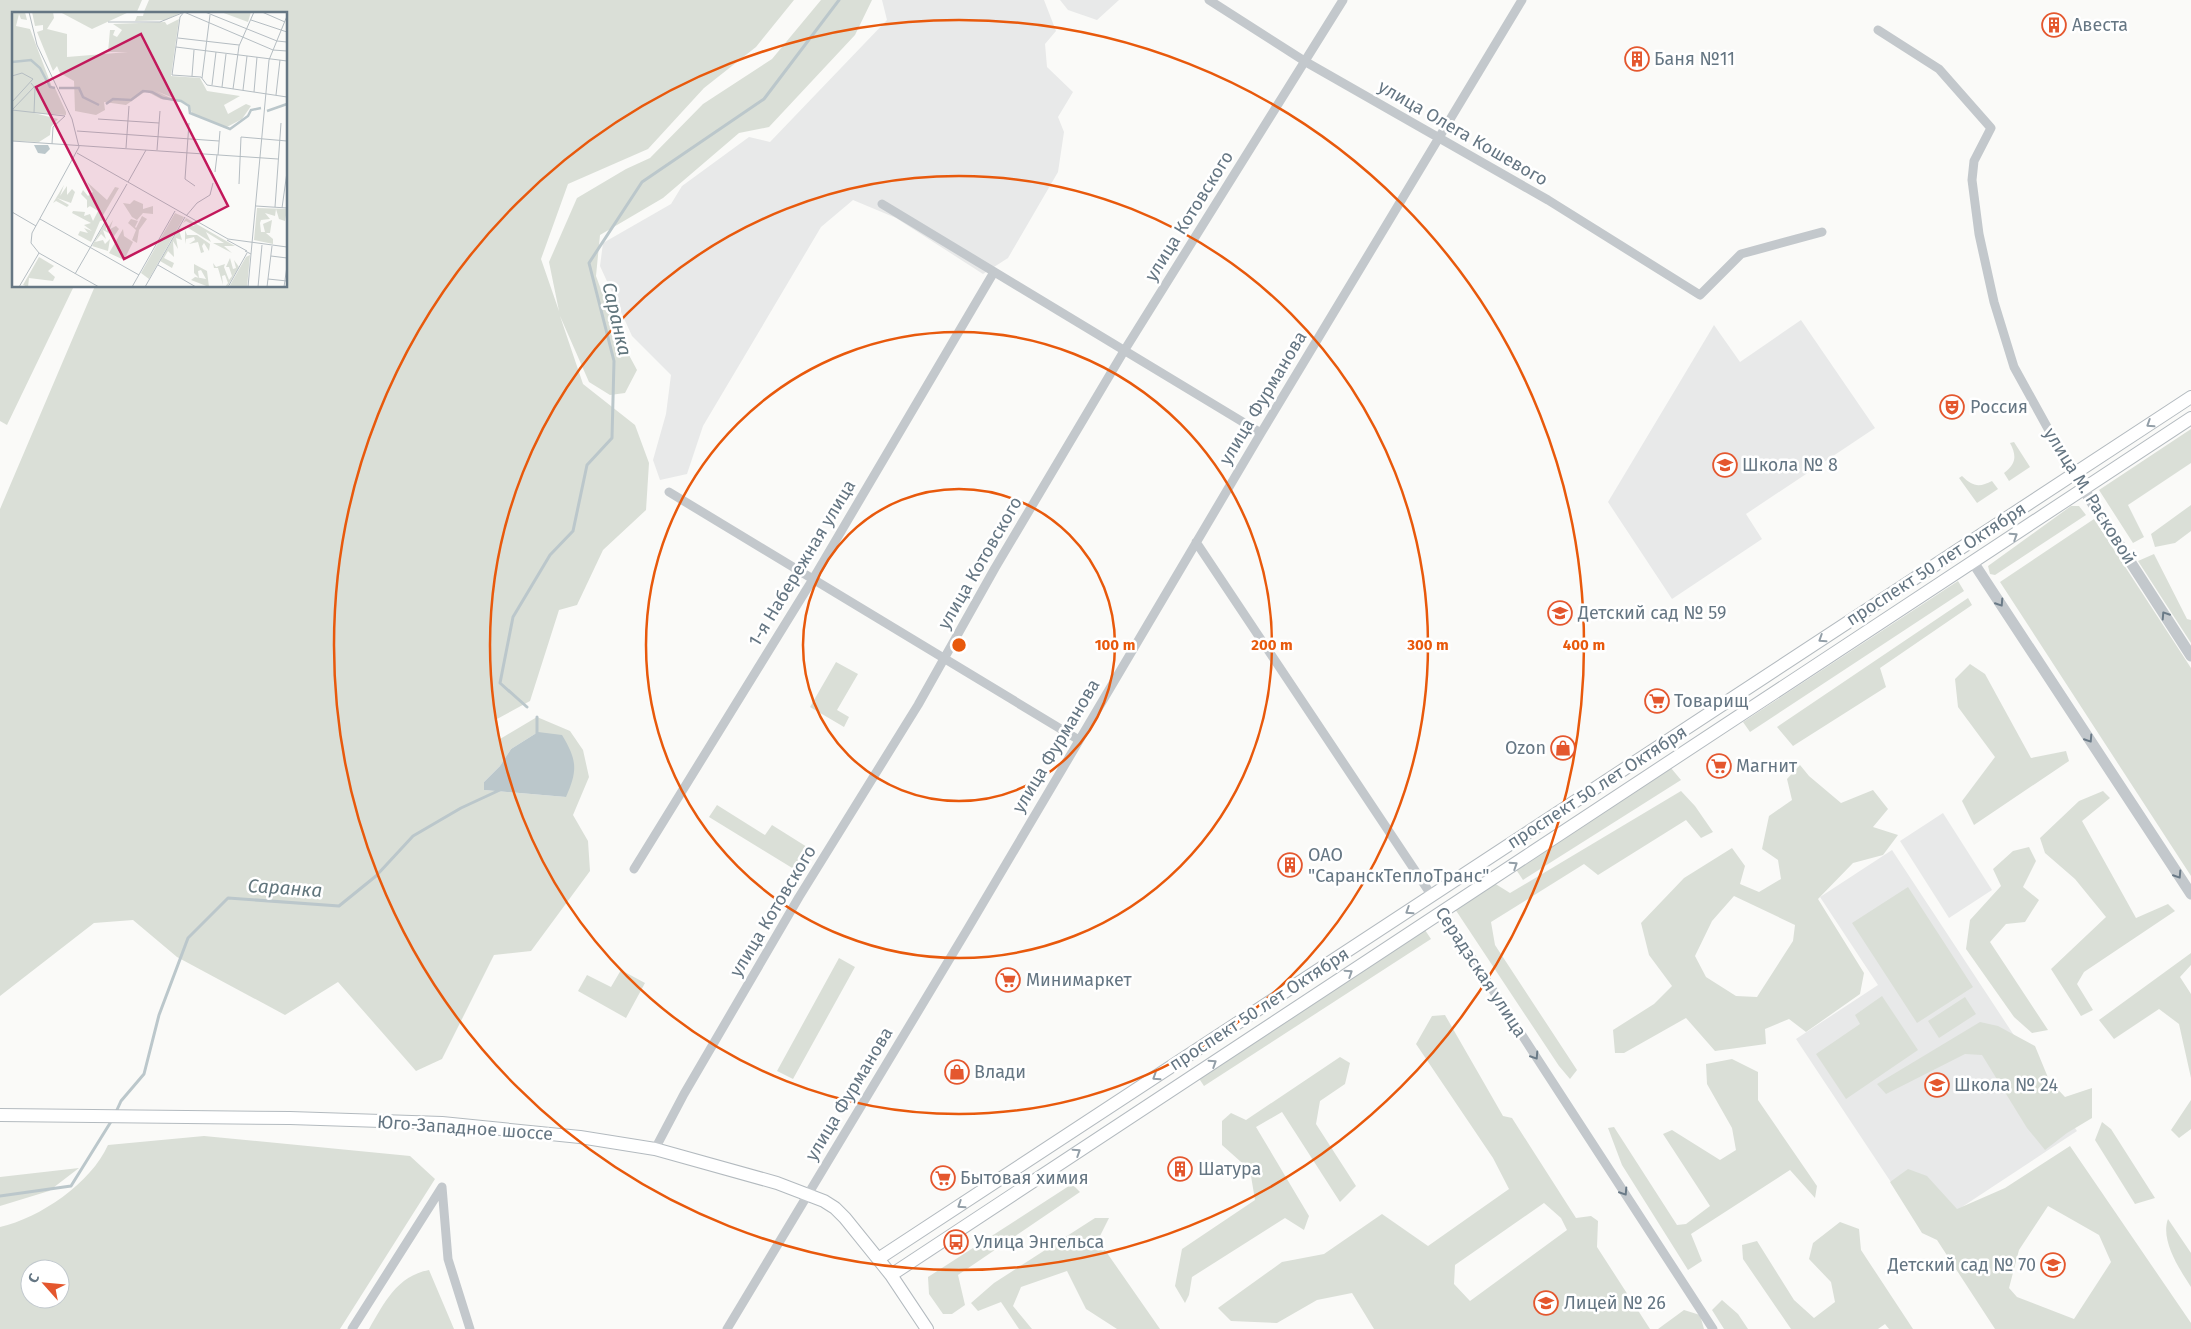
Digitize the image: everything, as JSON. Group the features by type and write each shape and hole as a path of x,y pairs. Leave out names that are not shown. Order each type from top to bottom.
{"main road":[{"name":"проспект 50 лет Октября","path":"878,1259 2191,397"},
{"name":"проспект 50 лет Октября","path":"891,1275 2191,418"},
{"name":"улица М. Расковой","path":"2073,474 2084,490"},
{"path":"1965,545 1973,562"},
{"name":"Серадзская улица","path":"1432,896 1442,912"},
{"name":"Юго-Западное шоссе","path":"0,1115 114,1118 290,1118 442,1122 561,1134 656,1150 751,1175 808,1194"},
{"path":"808,1194 824,1201 845,1218 891,1275 927,1329"}],"street":[{"name":"улица Олега Кошевого","path":"1209,0 1306,62 1438,139 1548,200 1700,295 1742,254 1822,232"},
{"name":"улица Котовского","path":"656,1150 684,1094 764,956 918,705 944,656 1124,351 1343,0"},
{"name":"улица Фурманова","path":"727,1329 1261,433 1522,0"},
{"name":"улица М. Расковой","path":"1878,30 1939,69 1991,128 1974,161 1972,180 1979,234 1994,302 2014,367 2073,474"},
{"path":"882,204 1261,433"},
{"name":"1-я Набережная улица","path":"634,869 813,579 994,272"},
{"name":"улица М. Расковой","path":"2084,490 2191,656"},
{"path":"669,492 944,656 1079,740"},
{"name":"Серадзская улица","path":"1196,542 1432,896"},
{"path":"1973,562 2191,894"},
{"name":"Серадзская улица","path":"1442,912 1713,1329"},
{"path":"352,1329 442,1187 448,1259 470,1329"}],"shaded area":[{"path":"0,0 142,0 137,12 12,12 12,288 73,288 7,425 0,421"},
{"path":"149,0 794,0 756,47 704,88 648,149 568,184 541,259 559,311 549,262 577,198 626,169 650,158 703,104 772,59 821,0 872,0 855,35 769,127 739,133 663,198 600,235 596,276 616,331 637,370 625,393 610,395 589,382 560,316 583,384 635,425 649,463 646,510 603,550 577,605 559,610 530,701 497,719 500,739 537,717 570,731 583,750 589,777 573,815 588,841 590,871 531,951 494,955 442,1059 416,1071 338,982 285,1015 177,957 133,920 94,923 0,996 0,509 94,288 288,288 288,12 144,12","holes":["538,732 566,797 484,790 484,782 500,766 511,749"]},
{"path":"882,0 1044,0 1056,31 1045,44 1047,67 1073,92 1058,117 1064,132 1058,172 1008,258 983,274 896,218 853,200 821,227 703,426 687,474 660,480 653,460 666,414 671,375 632,336 600,266 603,243 671,204 682,186 749,137 770,142 887,20"},
{"path":"1060,0 1119,0 1097,20 1068,10"},
{"name":"Школа № 8","path":"1801,320 1875,428 1746,514 1762,539 1672,599 1608,502 1714,325 1740,362"},
{"path":"2191,429 2191,463 2128,505 2144,537 2133,543 2099,490"},
{"path":"2014,442 2030,467 2009,481 2004,473 2014,460 2014,452 2010,443"},
{"path":"1962,476 1976,485 1983,485 1992,481 1998,489 1977,503 1959,478"},
{"path":"2191,505 2191,531 2175,543 2155,547 2151,534"},
{"path":"2071,506 2079,506 2086,515 1995,575 1990,574 1988,566"},
{"path":"2094,519 2191,668 2191,876 2000,582"},
{"path":"2154,554 2187,619 2191,620 2191,643 2138,561"},
{"path":"1958,581 1964,591 1750,732 1743,722"},
{"path":"1968,598 1972,605 1880,668 1886,687 1793,746 1777,727"},
{"path":"836,662 858,674 837,710 849,717 844,727 810,707"},
{"path":"1970,664 1985,674 2031,758 2066,751 2069,761 1974,825 1962,801 1995,757 1958,707 1955,679"},
{"path":"538,732 562,735 571,751 574,772 566,797 484,790 484,782 500,766 511,749"},
{"path":"1800,765 1809,776 1841,803 1873,790 1888,809 1873,827 1898,835 1883,855 1853,863 1818,899 1864,973 1860,994 1806,1032 1789,1019 1765,1029 1766,1044 1715,1051 1686,1018 1624,1053 1615,1053 1613,1030 1654,1004 1672,986 1649,955 1641,923 1684,878 1732,848 1745,866 1740,884 1759,892 1781,879 1778,860 1762,849 1769,816 1792,800 1787,779","holes":["1734,896 1795,925 1793,941 1757,997 1736,996 1706,977 1695,956 1712,921"]},
{"path":"1671,768 1681,780 1523,880 1515,868"},
{"path":"1681,791 1695,806 1713,832 1701,838 1686,820 1598,875 1584,864 1491,922 1495,945 1577,1070 1570,1079 1559,1066 1455,909 1494,883 1510,893"},
{"path":"2103,791 2110,798 2082,821 2136,918 2168,904 2175,911 2084,972 2077,984 2093,1010 2081,1016 2051,969 2106,917 2075,879 2045,853 2040,838 2079,801"},
{"path":"717,805 765,835 772,825 815,852 802,874 709,817"},
{"path":"1943,813 1992,890 1949,918 1900,841"},
{"path":"2029,847 2036,861 2023,887 2039,900 2025,922 2006,924 1990,942 2048,1030 2032,1033 2014,1017 1966,949 1970,920 2001,886 1993,869 2013,851"},
{"name":"Школа № 24","path":"1892,850 2077,1131 1924,1232 1796,1039 1878,985 1820,897"},
{"path":"1908,887 1973,987 1917,1023 1852,923"},
{"path":"1425,930 1431,939 1204,1086 1198,1077"},
{"path":"2191,953 2191,965 2180,977 2191,994 2191,1078 2179,1024 2159,1009 2114,1039 2099,1020"},
{"path":"839,958 855,967 793,1079 777,1071"},
{"path":"621,970 645,983 626,1018 578,991 587,975 611,987"},
{"path":"1882,996 1918,1050 1846,1099 1816,1054 1860,1024 1855,1015"},
{"path":"1965,997 1976,1014 1939,1038 1928,1021"},
{"path":"1445,1015 1503,1116 1512,1118 1576,1218 1591,1216 1598,1221 1597,1247 1650,1329 1374,1329 1352,1293 1317,1300 1277,1323 1231,1321 1218,1308 1282,1262 1324,1254 1382,1214 1428,1246 1509,1189 1493,1158 1416,1044 1432,1016","holes":["1544,1203 1561,1218 1567,1230 1470,1301 1454,1284 1455,1265"]},
{"path":"1980,1022 1998,1026 2035,1046 2049,1080 2065,1097 2092,1088 2092,1118 2067,1133 2045,1150 2027,1128 1982,1055 1965,1054 1886,1094 1877,1084"},
{"path":"1340,1057 1350,1063 1345,1084 1320,1101 1316,1124 1356,1186 1340,1202 1282,1112 1256,1127 1309,1216 1304,1230 1285,1218 1192,1277 1189,1295 1185,1303 1175,1286 1182,1249 1255,1200 1250,1170 1222,1145 1222,1121 1231,1113 1246,1120"},
{"path":"1732,1059 1758,1072 1758,1100 1817,1186 1815,1198 1790,1170 1691,1234 1702,1261 1688,1270 1622,1165 1608,1128 1614,1127 1677,1225 1686,1224 1710,1206 1663,1134 1672,1130 1720,1160 1736,1150 1732,1128 1707,1084 1706,1064"},
{"path":"2191,1100 2191,1129 2179,1138 2171,1130"},
{"path":"2102,1122 2111,1129 2155,1198 2135,1204 2095,1140"},
{"path":"204,1136 410,1156 435,1179 340,1329 0,1329 0,1227 31,1216 63,1197 90,1173 108,1145"},
{"path":"2070,1146 2191,1323 2191,1329 1995,1329 1937,1240 1922,1233 1890,1182 1908,1169 1927,1176 1957,1209 2005,1188","holes":["2048,1206 2099,1235 2111,1262 2074,1319 2017,1297 2009,1288 2019,1250"]},
{"path":"79,1168 49,1191 0,1206 0,1177"},
{"path":"1072,1184 1080,1192 958,1275 965,1305 952,1314 943,1314 929,1294 928,1277"},
{"path":"1095,1218 1109,1218 1098,1240 1160,1329 1117,1329 1086,1309 1067,1271 1021,1287 1013,1306 1032,1329 1019,1329 1001,1302 978,1311 971,1303 994,1283"},
{"path":"2168,1219 2191,1253 2191,1287 2172,1254 2167,1236 2166,1227"},
{"path":"1840,1222 1859,1229 1861,1250 1913,1329 1889,1329 1885,1324 1878,1329 1791,1329 1743,1259 1742,1245 1757,1241 1794,1300 1814,1318 1835,1302 1831,1282 1809,1259 1813,1243"},
{"path":"429,1270 454,1329 369,1329 386,1300 400,1284 418,1273"},
{"path":"1722,1300 1738,1314 1748,1329 1724,1329 1712,1310"},
{"path":"1684,1310 1700,1315 1704,1329 1658,1329"}],"waterway":[{"name":"Саранка","path":"527,707 500,683 513,617 550,555 573,531 587,465 612,438 614,361 589,263 642,182 764,99 839,0"},
{"name":"Саранка","path":"537,717 537,736"},
{"name":"Саранка","path":"116,1112 121,1101 144,1074 159,1015 188,938 228,898 339,906 376,876 413,836 461,808 502,789"},
{"name":"Саранка","path":"0,1196 71,1186 112,1120"}],"place":[{"name":"Авеста","path":"2054,25"},
{"name":"Баня №11","path":"1637,59"},
{"name":"Россия","path":"1952,407"},
{"name":"Школа № 8","path":"1725,465"},
{"name":"Детский сад № 59","path":"1560,613"},
{"name":"Товарищ","path":"1657,701"},
{"name":"Ozon","path":"1563,748"},
{"name":"Магнит","path":"1719,766"},
{"name":"ОАО \"СаранскТеплоТранс\"","path":"1290,865"},
{"name":"Минимаркет","path":"1008,980"},
{"name":"Влади","path":"957,1072"},
{"name":"Школа № 24","path":"1937,1085"},
{"name":"Шатура","path":"1180,1169"},
{"name":"Бытовая химия","path":"943,1178"},
{"name":"Улица Энгельса","path":"956,1242"},
{"name":"Детский сад № 70","path":"2053,1265"},
{"name":"Лицей № 26","path":"1546,1303"}]}
